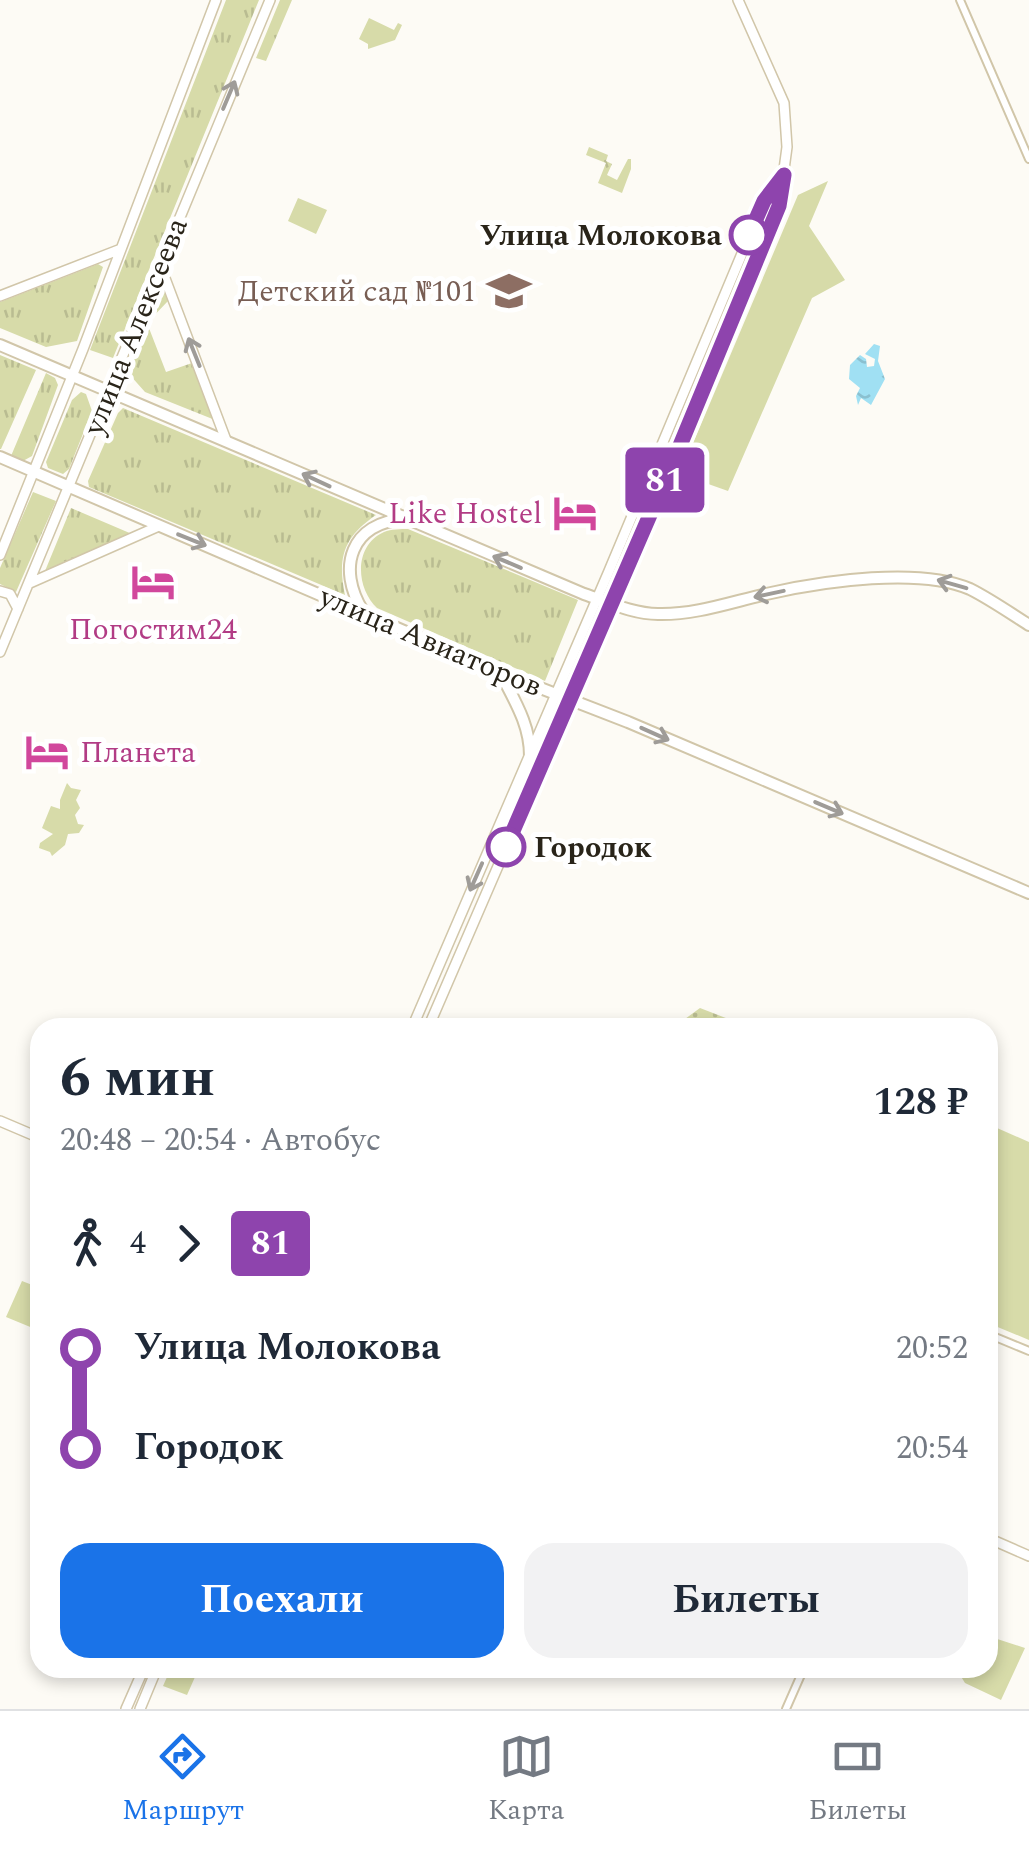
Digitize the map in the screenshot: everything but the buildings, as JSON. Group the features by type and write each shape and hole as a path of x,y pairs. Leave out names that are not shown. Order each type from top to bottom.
{"main road":[{"path":"0,345 612,604 653,614 693,612 795,589 865,580 930,578 967,588 1029,625"},
{"name":"улица Авиаторов","path":"0,457 499,672 1029,893"},
{"path":"366,614 351,585 349,565 354,548 364,534 379,525 406,519"},
{"path":"499,672 525,723 530,756"}],"street":[{"name":"улица Алексеева","path":"0,555 216,0"},
{"name":"улица Алексеева","path":"0,652 270,0"},
{"path":"432,1018 779,206 787,147 784,103 738,0"},
{"path":"960,0 1029,160"},
{"path":"416,1018 764,201 784,175"},
{"path":"0,296 121,250"},
{"path":"160,264 226,440"},
{"path":"30,583 158,526"},
{"path":"0,591 10,594 18,610"},
{"path":"0,1121 30,1134"},
{"path":"998,1338 1029,1351"},
{"path":"998,1542 1029,1556"},
{"path":"126,1709 140,1678"},
{"path":"140,1709 153,1678"},
{"path":"786,1709 800,1678"}],"green space":[{"path":"226,0 259,0 113,358 90,350"},
{"path":"280,0 292,0 266,61 256,58"},
{"path":"369,18 394,30 398,23 402,25 395,40 368,49 368,44 359,39"},
{"path":"589,147 608,155 606,161 612,164 607,175 617,180 631,159 622,193 598,183 606,163 586,155"},
{"path":"828,181 809,226 845,280 812,298 728,491 680,474 798,195"},
{"path":"298,198 327,210 316,234 288,221"},
{"path":"98,264 103,267 77,341 46,347 0,328 0,302"},
{"path":"160,281 168,301 147,323 166,372 192,363 215,420 145,392 129,374"},
{"path":"0,355 36,370 1,449 0,449"},
{"path":"46,373 58,385 32,456 23,461 11,456"},
{"path":"81,392 86,394 92,411 69,469 63,474 48,468 46,462 72,400"},
{"path":"123,408 376,515 357,531 346,549 342,570 345,595 89,487 88,481"},
{"path":"33,492 56,501 16,592 0,584 0,568"},
{"path":"71,508 132,534 45,571"},
{"path":"408,529 578,600 545,681 377,608 365,590 363,557 374,538 384,532"},
{"path":"67,783 81,790 76,800 80,808 75,815 78,824 84,825 79,833 68,834 65,845 52,856 39,848 53,834 42,828 51,806 60,809"},
{"path":"700,1008 726,1018 686,1018"},
{"path":"998,1128 1029,1142 1029,1340 998,1327"},
{"path":"22,1281 30,1284 30,1327 6,1317"},
{"path":"998,1639 1025,1648 1001,1700 962,1678 998,1678"},
{"path":"167,1678 195,1678 187,1695 163,1686"}],"water":[{"path":"874,344 880,346 878,361 885,379 871,405 861,398 858,405 856,396 860,388 849,379 850,365 860,355 866,359 867,367 874,366 875,359 865,354"}],"bus line":[{"name":"81","path":"506,847 692,417 779,206 784,175 764,201 749,235"}],"place":[{"name":"Улица Молокова","path":"749,235"},
{"name":"Детский сад №101","path":"509,291"},
{"name":"Like Hostel","path":"575,513"},
{"name":"Погостим24","path":"153,582"},
{"name":"Планета","path":"47,752"},
{"name":"Городок","path":"506,847"}]}
